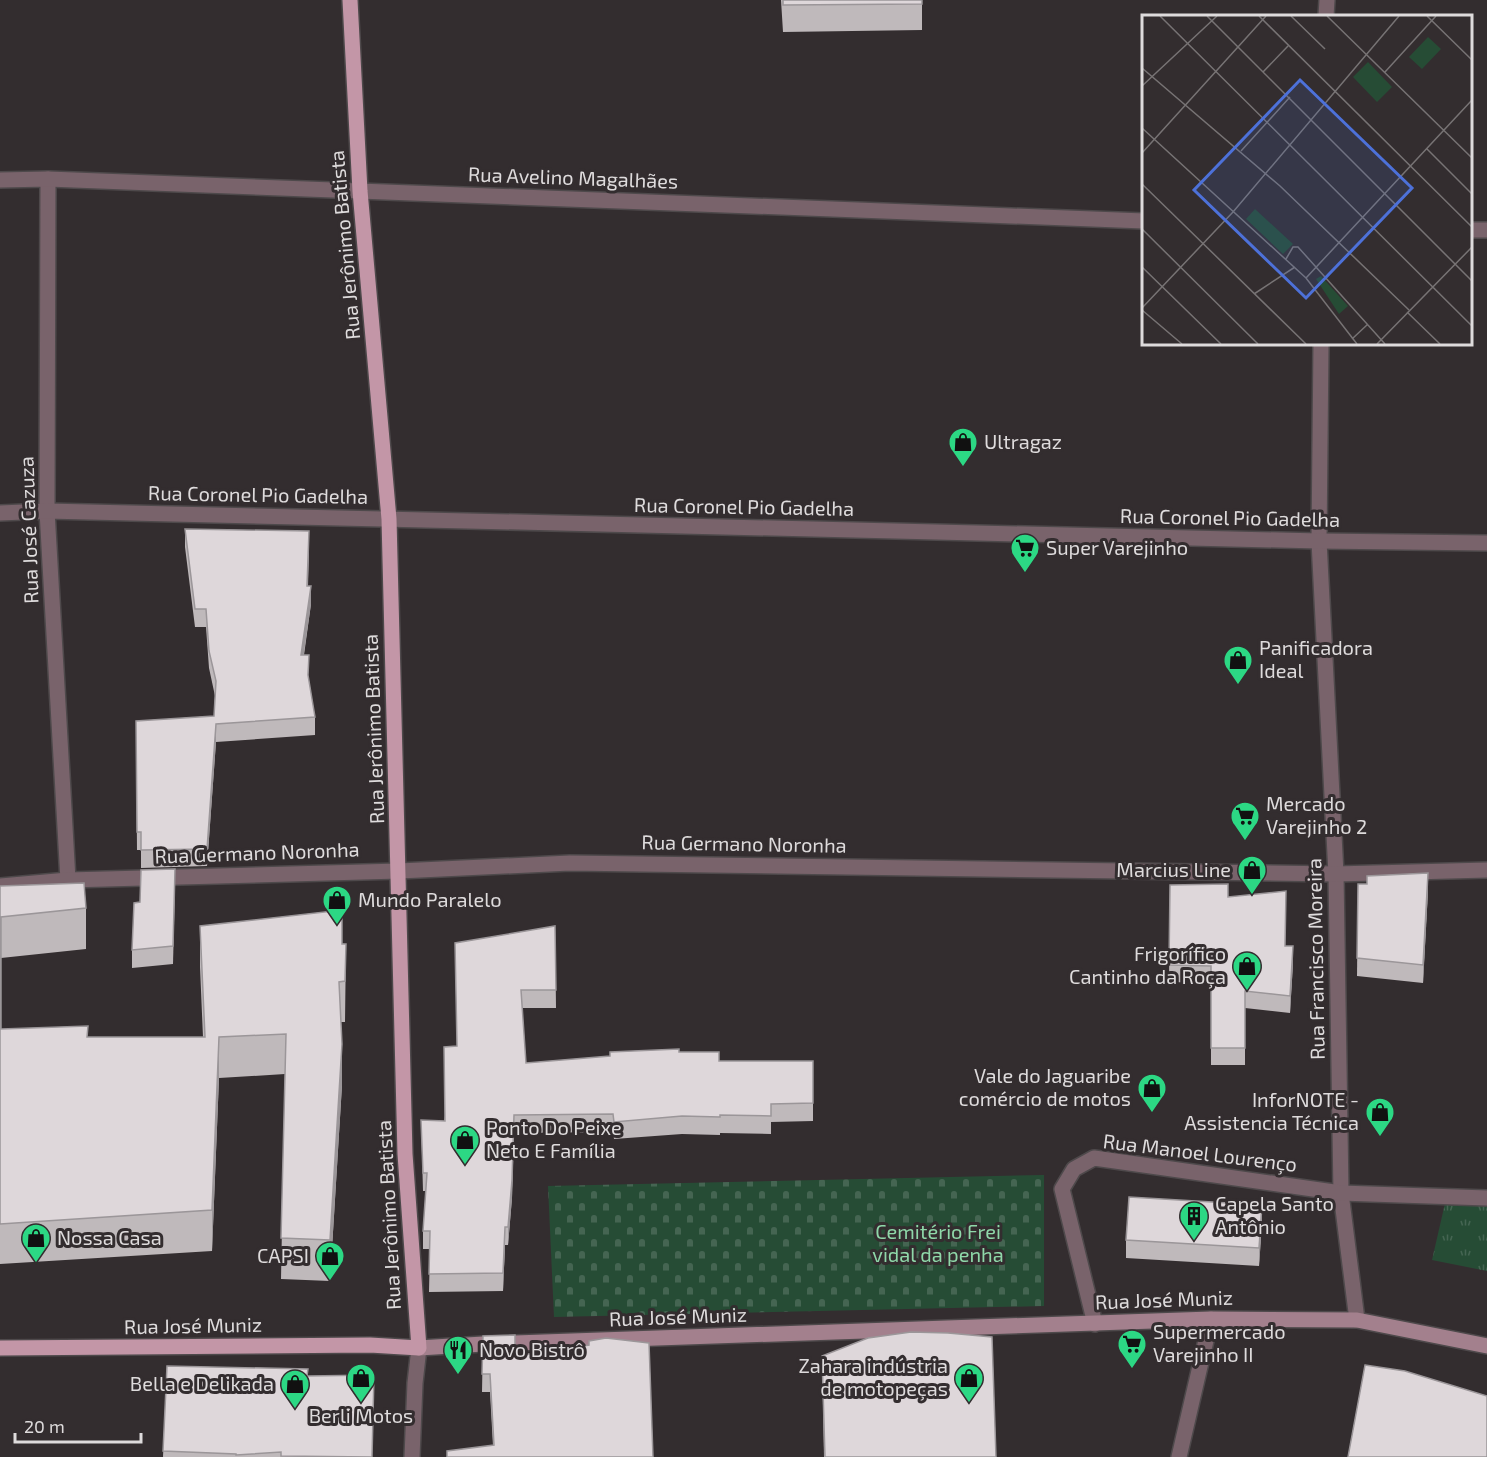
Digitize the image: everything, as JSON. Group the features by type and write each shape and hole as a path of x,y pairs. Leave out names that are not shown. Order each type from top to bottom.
{"main road":[{"name":"Rua Jerônimo Batista","path":"350,0 360,191 389,519 405,1154 418,1348"},
{"name":"Rua José Muniz","path":"0,1348 370,1345 418,1348 1211,1318 1358,1320 1487,1346"}],"street":[{"path":"1326,15 1327,0"},
{"name":"Rua Avelino Magalhães","path":"0,180 48,179 1142,221"},
{"name":"Rua José Cazuza","path":"48,179 47,512 68,880"},
{"name":"Rua Francisco Moreira","path":"1321,345 1319,542 1336,873 1341,1193 1358,1320"},
{"name":"Rua Coronel Pio Gadelha","path":"0,513 389,519 1319,542 1487,543"},
{"name":"Rua Germano Noronha","path":"0,886 68,880 399,871 570,862 1336,873 1487,870"},
{"name":"Rua Manoel Lourenço","path":"1095,1323 1062,1189 1074,1169 1094,1158 1341,1193 1487,1198"},
{"path":"1179,1457 1211,1318"},
{"name":"Rua Jerônimo Batista","path":"412,1457 418,1348"}],"green space":[{"name":"Cemitério Frei vidal da penha","path":"1044,1175 1044,1306 554,1317 548,1186"},
{"path":"1446,1199 1487,1203 1487,1271 1432,1260"}],"building":[{"path":"783,0 922,0 922,4 783,5"},
{"path":"185,529 309,531 307,586 311,586 301,655 309,655 308,675 315,717 216,724 207,849 141,850 141,832 137,832 136,721 214,716 216,681 209,651 206,609 195,609"},
{"path":"175,869 173,946 132,950 134,903 140,902 141,870"},
{"path":"1428,873 1423,965 1357,958 1358,884 1367,884 1367,876"},
{"path":"84,883 86,908 1,917 1,1029 88,1026 87,1037 205,1037 200,926 342,910 342,944 346,944 345,981 339,982 342,1044 330,1240 281,1238 286,1034 219,1037 212,1210 0,1224 0,886"},
{"path":"1228,884 1228,897 1286,891 1285,946 1293,946 1290,996 1245,991 1245,1048 1211,1048 1211,966 1169,965 1170,885"},
{"path":"555,926 556,990 521,990 526,1063 610,1056 610,1052 679,1049 679,1052 719,1052 719,1061 813,1061 813,1103 771,1104 771,1116 682,1116 614,1122 613,1114 514,1115 512,1180 508,1227 505,1227 503,1273 429,1274 430,1231 423,1231 427,1173 423,1173 421,1120 445,1121 444,1047 457,1046 455,943"},
{"path":"1129,1197 1262,1205 1259,1248 1126,1240"},
{"path":"911,1332 992,1337 996,1457 825,1457 822,1356 868,1338"},
{"path":"515,1335 515,1356 589,1345 589,1341 606,1338 649,1343 653,1457 447,1457 447,1451 494,1445 490,1374 482,1374 483,1336"},
{"path":"1365,1365 1405,1371 1487,1396 1487,1457 1348,1457"},
{"path":"167,1366 308,1369 307,1376 374,1375 372,1457 281,1456 281,1452 236,1455 163,1451"}],"place":[{"name":"Ultragaz","path":"963,468"},
{"name":"Super Varejinho","path":"1025,574"},
{"name":"Panificadora Ideal","path":"1238,686"},
{"name":"Mercado Varejinho 2","path":"1245,842"},
{"name":"Marcius Line","path":"1252,896"},
{"name":"Mundo Paralelo","path":"337,926"},
{"name":"Frigorífico Cantinho da Roça","path":"1247,992"},
{"name":"Vale do Jaguaribe comércio de motos","path":"1152,1114"},
{"name":"InforNOTE - Assistencia Técnica","path":"1380,1138"},
{"name":"Ponto Do Peixe Neto E Família","path":"465,1166"},
{"name":"Capela Santo Antônio","path":"1194,1242"},
{"name":"Nossa Casa","path":"36,1264"},
{"name":"CAPSI","path":"330,1282"},
{"name":"Supermercado Varejinho II","path":"1132,1370"},
{"name":"Novo Bistrô","path":"458,1376"},
{"name":"Berli Motos","path":"361,1404"},
{"name":"Zahara indústria de motopeças","path":"969,1404"},
{"name":"Bella e Delikada","path":"295,1410"}]}
